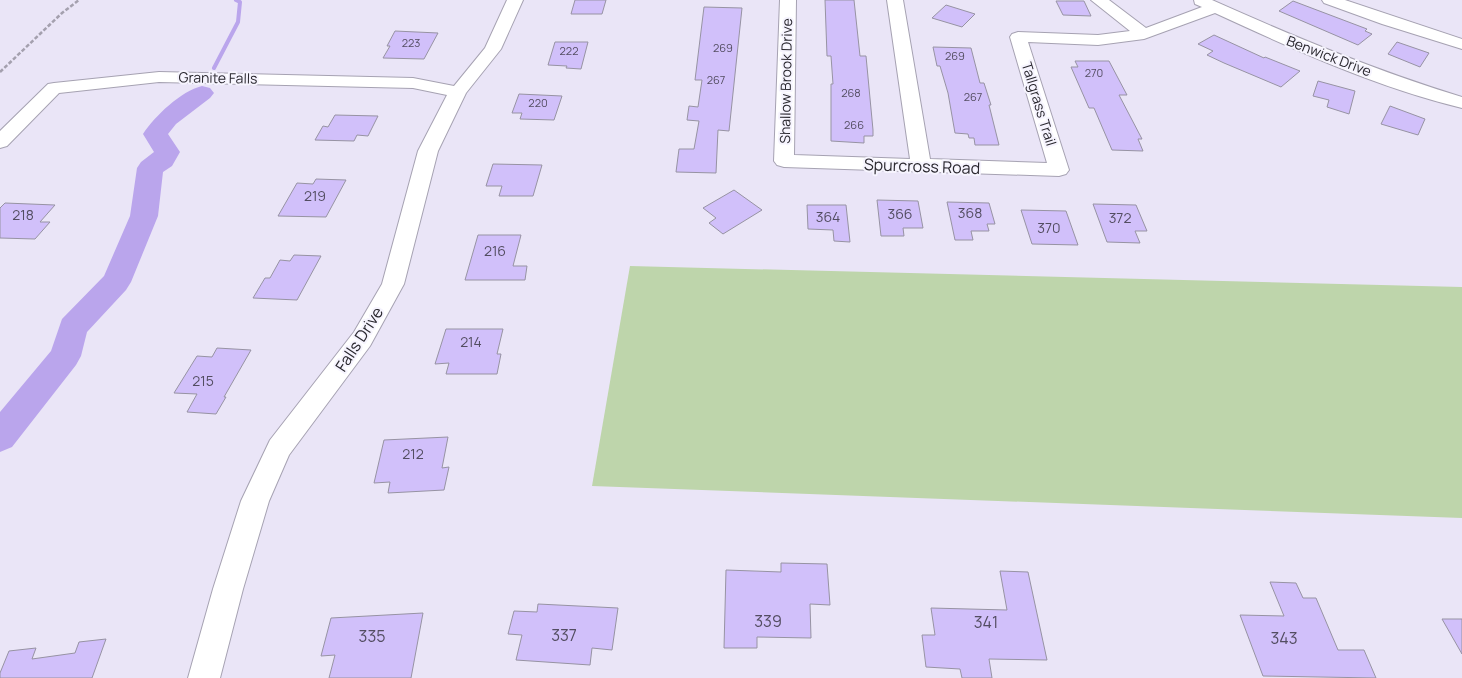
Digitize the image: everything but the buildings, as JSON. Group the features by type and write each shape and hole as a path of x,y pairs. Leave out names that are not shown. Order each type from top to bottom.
{"street":[{"name":"Falls Drive","path":"204,678 255,501 279,448 362,339 393,284 428,151 458,92 493,49 515,0"},
{"name":"Shallow Brook Drive","path":"784,162 788,0"},
{"path":"895,0 921,166"},
{"path":"1099,0 1144,34 1206,4"},
{"path":"1330,0 1388,21 1462,44"},
{"name":"Benwick Drive","path":"1206,4 1305,48 1397,82 1462,103"},
{"name":"Tallgrass Trail","path":"1059,170 1018,37 1098,40 1144,34"},
{"name":"Granite Falls","path":"0,142 54,88 150,78 413,83 458,92"},
{"name":"Spurcross Road","path":"784,162 1059,170"}],"path":[{"path":"0,72 62,13 80,0"}],"green space":[{"path":"630,266 1462,287 1462,518 592,486"}],"waterway":[{"path":"214,68 238,22 240,2 236,0"},
{"path":"0,437 65,356 73,327 116,282 144,216 150,168 163,160 167,152 155,134 167,119 202,93"}]}
